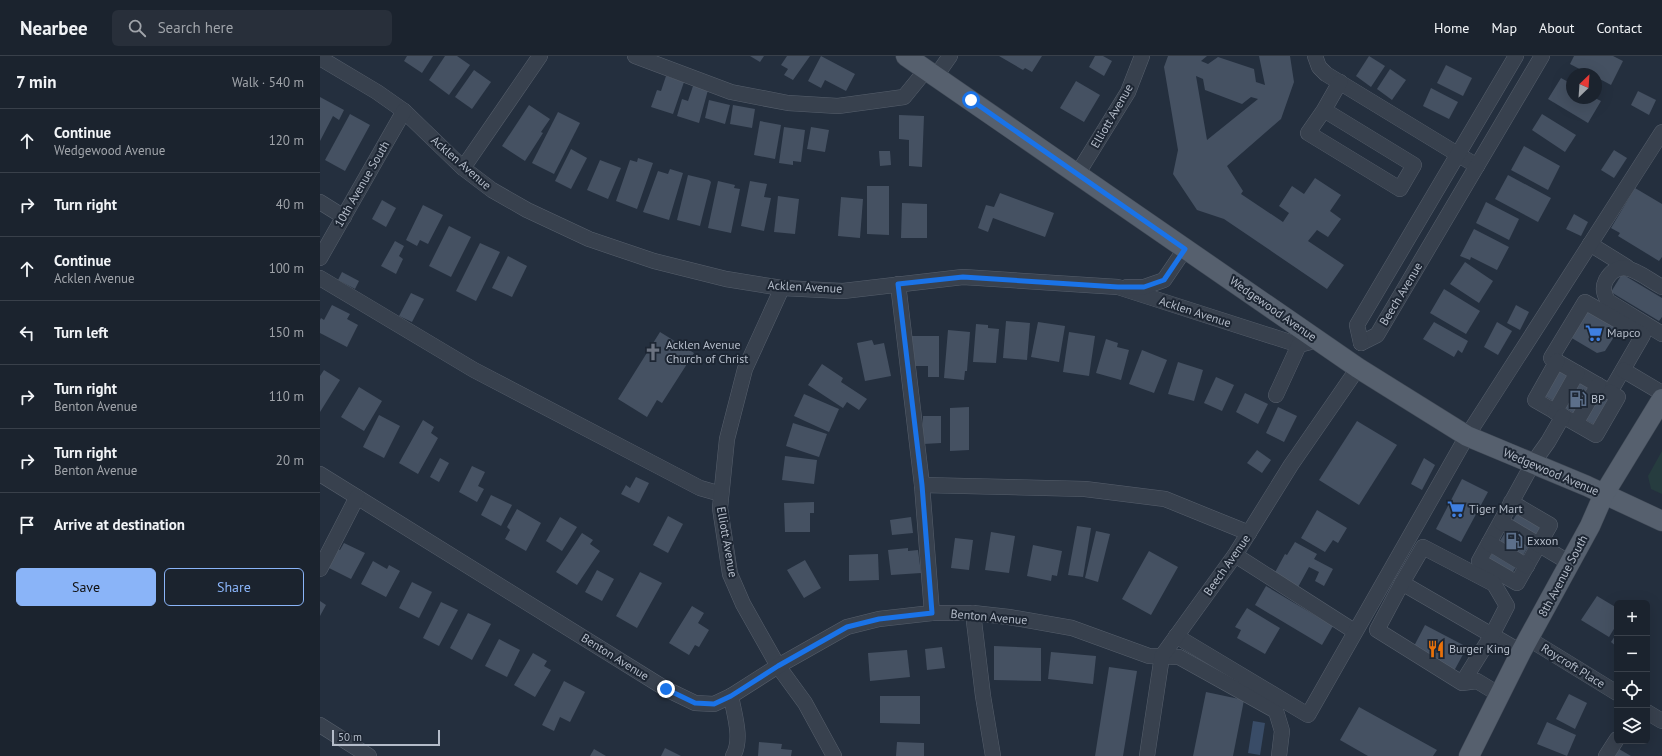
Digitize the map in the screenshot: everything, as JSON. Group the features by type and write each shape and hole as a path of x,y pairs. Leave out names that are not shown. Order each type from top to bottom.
{"main road":[{"name":"Wedgewood Avenue","path":"919,64 1354,365 1467,436 1533,463 1662,521"},
{"name":"8th Avenue South","path":"1469,756 1525,645 1590,526 1604,494 1662,399"}],"street":[{"path":"463,168 540,56"},
{"path":"635,56 731,92 788,104 831,106 904,97 919,64 950,56"},
{"name":"Elliott Avenue","path":"1078,173 1128,92 1142,56"},
{"path":"1315,56 1319,67 1340,82 1477,166"},
{"name":"Beech Avenue","path":"1148,756 1162,656 1235,555 1354,365 1361,343 1357,325 1516,56"},
{"name":"Beech Avenue","path":"1361,343 1377,335 1542,56"},
{"name":"Acklen Avenue","path":"320,58 377,92 404,111 463,168 492,190 527,210 589,238 654,261 726,279 782,288 843,291 963,277 1118,287 1299,345"},
{"path":"1324,110 1414,165 1400,189 1308,132 1324,110 1340,82"},
{"name":"10th Avenue South","path":"320,258 404,111"},
{"path":"1476,122 1496,133"},
{"path":"1176,636 1308,715 1354,631 1467,436 1662,132"},
{"path":"320,202 344,217"},
{"path":"1590,244 1662,287"},
{"path":"1118,287 1144,287 1164,280 1185,249"},
{"path":"1627,267 1618,268 1610,274 1604,285 1604,294 1608,301 1662,334"},
{"path":"320,278 474,370 700,488 721,494"},
{"path":"898,284 922,485 932,613"},
{"name":"Elliott Avenue","path":"782,288 745,369 727,439 720,508 730,574 743,604 778,666 805,703 834,756"},
{"path":"1557,361 1535,400 1596,435 1618,397 1604,389 1557,361 1551,358 1585,302 1643,336 1623,370 1604,389 1576,423"},
{"path":"1276,395 1299,345 1318,340"},
{"path":"1623,370 1662,393"},
{"path":"1511,502 1550,526 1517,583 1480,561 1511,502 1533,463 1548,442 1577,373"},
{"name":"Benton Avenue","path":"320,474 666,689 695,703 714,704 731,696 778,666 847,627 879,619 932,613 1009,617 1072,628 1149,656 1179,657 1276,711 1282,731 1279,756"},
{"path":"922,485 1086,489 1165,499 1249,533"},
{"path":"320,568 357,497"},
{"path":"1501,522 1570,563"},
{"path":"1408,539 1422,551"},
{"path":"1489,543 1527,566"},
{"path":"1462,683 1492,635 1507,606 1494,584 1424,547 1402,583 1377,630 1462,683 1477,681 1500,695"},
{"path":"1235,555 1354,631"},
{"name":"Roycroft Place","path":"1402,583 1492,635 1525,645 1614,691"},
{"path":"973,614 983,696 993,756"},
{"path":"731,696 738,734 736,752 734,756"},
{"path":"1650,714 1662,721"},
{"path":"320,725 369,756"},
{"path":"1606,756 1614,744"}],"green space":[{"path":"1662,451 1662,494 1651,489 1648,476"}],"water":[{"path":"1253,721 1265,723 1260,755 1248,753"}],"building":[{"path":"407,56 433,56 422,73 404,61"},
{"path":"445,56 457,56 470,65 449,95 429,80"},
{"path":"750,56 764,56 760,62"},
{"path":"787,56 810,56 793,80 784,75 788,69 781,65"},
{"path":"821,56 855,74 846,91 825,80 821,88 808,81"},
{"path":"999,56 1042,56 1032,72 1025,68 1023,70"},
{"path":"1095,56 1103,56 1112,61 1104,76 1089,67"},
{"path":"1168,56 1207,56 1201,61 1208,64 1218,57 1254,69 1256,82 1265,85 1259,56 1290,56 1294,82 1281,119 1227,166 1243,191 1241,194 1283,222 1289,213 1279,206 1292,186 1304,194 1315,178 1341,195 1330,211 1341,219 1328,237 1317,230 1308,241 1344,265 1327,289 1224,219 1197,210 1173,174 1178,150 1164,67","holes":["1196,76 1203,79 1205,90 1242,104 1251,97 1258,99 1207,140"]},
{"path":"1369,56 1385,66 1371,87 1356,76"},
{"path":"1574,56 1613,56 1623,61 1611,85 1602,80 1602,68 1578,68 1570,64"},
{"path":"1446,65 1472,78 1463,96 1437,83"},
{"path":"1390,69 1406,80 1392,100 1377,89"},
{"path":"474,70 491,82 472,109 455,97"},
{"path":"666,76 684,82 673,114 651,107 657,90 661,91"},
{"path":"1561,78 1566,81 1566,104 1599,104 1588,123 1548,99"},
{"path":"1076,81 1100,95 1084,122 1060,108"},
{"path":"693,86 708,90 699,123 677,116 682,99 688,101"},
{"path":"1431,88 1458,102 1449,119 1423,106"},
{"path":"1638,91 1656,100 1649,115 1631,105"},
{"path":"320,97 344,110 339,120 333,116 320,141"},
{"path":"709,100 730,105 725,124 705,118"},
{"path":"529,105 550,119 525,161 502,146"},
{"path":"733,105 755,109 752,128 730,124"},
{"path":"558,112 580,123 554,174 532,163"},
{"path":"350,114 370,125 345,171 325,160"},
{"path":"1542,114 1576,135 1565,152 1532,130"},
{"path":"899,115 924,116 922,167 909,166 909,140 899,139"},
{"path":"760,121 781,125 775,159 754,155"},
{"path":"784,127 805,130 801,162 793,161 793,165 779,163"},
{"path":"811,127 829,130 825,152 807,149"},
{"path":"1524,146 1560,166 1548,190 1511,170"},
{"path":"571,149 587,158 571,189 555,181"},
{"path":"1614,150 1627,158 1614,178 1601,170"},
{"path":"879,151 890,151 891,165 880,166"},
{"path":"638,158 653,163 637,209 616,201 630,160 637,162"},
{"path":"600,160 621,168 608,199 587,190"},
{"path":"670,169 683,173 669,220 643,212 658,171 668,174"},
{"path":"688,175 709,180 711,182 700,226 677,220"},
{"path":"1508,175 1551,198 1538,222 1495,199"},
{"path":"718,181 735,185 734,188 740,189 731,233 708,228"},
{"path":"750,181 767,184 764,197 771,198 764,231 741,226"},
{"path":"867,186 889,186 889,235 867,234"},
{"path":"1635,188 1662,204 1662,257 1659,261 1618,236 1620,233 1611,228"},
{"path":"1000,193 1054,213 1045,237 993,218 988,232 978,228 986,205 994,207"},
{"path":"778,196 799,199 795,234 774,232"},
{"path":"841,197 863,199 860,238 838,236"},
{"path":"382,200 396,208 386,227 372,219"},
{"path":"1486,202 1519,219 1509,240 1476,223"},
{"path":"902,203 927,204 927,238 901,238"},
{"path":"423,205 443,215 428,244 420,240 417,246 406,240"},
{"path":"1574,214 1588,222 1581,236 1566,229"},
{"path":"449,226 471,237 451,277 429,266"},
{"path":"1474,229 1509,247 1497,270 1471,257 1470,260 1460,256"},
{"path":"395,241 404,246 399,256 403,259 396,274 381,266"},
{"path":"480,243 500,252 476,301 456,291"},
{"path":"508,256 527,266 512,297 492,288"},
{"path":"1465,262 1493,281 1479,303 1450,284"},
{"path":"342,272 359,281 355,289 338,280"},
{"path":"1622,274 1662,298 1662,317 1659,321 1611,292"},
{"path":"1444,289 1480,311 1466,334 1430,313"},
{"path":"411,293 424,299 412,322 399,316"},
{"path":"332,305 350,314 347,319 358,325 347,347 320,333 320,320 321,318 324,320"},
{"path":"1516,305 1529,312 1520,330 1507,323"},
{"name":"Mapco","path":"1587,310 1619,329 1605,351 1597,353 1570,337"},
{"path":"1006,321 1030,323 1027,360 1003,358"},
{"path":"1038,322 1065,326 1059,362 1031,357"},
{"path":"1434,322 1468,341 1462,353 1458,350 1454,357 1423,339"},
{"path":"1497,322 1512,331 1498,355 1484,347"},
{"path":"976,324 988,325 988,328 999,329 996,363 973,362"},
{"path":"948,330 970,332 967,371 965,371 964,380 944,378"},
{"path":"660,332 694,353 662,403 657,400 647,417 618,399"},
{"path":"1069,332 1095,336 1089,376 1063,372"},
{"path":"912,336 939,336 939,377 928,377 928,366 912,366"},
{"path":"1106,339 1118,343 1117,347 1129,350 1121,380 1096,373"},
{"path":"872,340 874,345 884,343 891,376 865,381 857,343"},
{"path":"1142,350 1167,360 1154,393 1129,384"},
{"path":"1178,362 1203,370 1194,401 1168,394"},
{"path":"822,364 843,378 841,382 867,399 859,410 847,402 843,408 808,385"},
{"path":"324,370 340,380 320,412 320,376"},
{"name":"BP","path":"1558,370 1613,402 1598,427 1543,395"},
{"path":"1216,377 1234,385 1222,411 1204,403"},
{"path":"359,387 382,401 364,431 341,417"},
{"path":"1245,393 1268,404 1258,424 1236,412"},
{"path":"804,394 839,409 829,432 794,416"},
{"path":"969,407 969,450 950,451 950,408"},
{"path":"1278,407 1297,416 1284,442 1266,433"},
{"path":"379,415 400,426 384,458 363,447"},
{"path":"923,416 941,416 941,443 923,444"},
{"path":"423,420 434,427 431,433 438,438 418,474 399,463"},
{"path":"1357,421 1397,445 1359,505 1319,480"},
{"path":"793,423 827,434 819,457 786,446"},
{"path":"1257,450 1271,460 1262,473 1247,463"},
{"path":"785,456 817,460 814,484 782,480"},
{"path":"440,458 449,463 439,482 430,477"},
{"path":"1424,458 1435,465 1422,490 1411,484"},
{"path":"472,466 485,472 478,486 484,489 477,502 459,492"},
{"path":"636,477 649,483 639,503 621,494 626,485 630,488"},
{"path":"1462,479 1488,492 1461,542 1436,529"},
{"path":"491,495 512,505 501,526 481,515"},
{"path":"814,502 814,513 810,513 810,532 785,532 784,503"},
{"path":"517,509 541,523 526,551 505,539 510,530 507,527"},
{"path":"1317,510 1347,528 1338,543 1333,540 1325,552 1301,538"},
{"path":"1518,512 1541,526 1511,575 1488,560"},
{"path":"668,516 683,524 668,553 653,545"},
{"path":"560,517 577,527 562,551 546,541"},
{"path":"911,517 913,533 892,535 890,520"},
{"path":"1077,526 1091,528 1083,577 1068,575"},
{"path":"1096,531 1110,534 1098,582 1085,578"},
{"path":"991,532 1015,536 1009,573 985,570"},
{"path":"582,533 593,540 590,544 600,551 577,585 556,572"},
{"path":"955,538 973,540 969,570 951,568"},
{"path":"1295,542 1317,554 1314,559 1333,569 1324,586 1315,581 1319,572 1309,567 1297,589 1273,576 1285,554 1287,555"},
{"path":"344,543 365,553 351,579 325,566 335,547 340,550"},
{"path":"1033,545 1062,551 1057,576 1052,575 1051,581 1027,576"},
{"path":"908,548 908,551 918,550 921,573 891,575 888,550"},
{"path":"1149,551 1178,567 1151,615 1122,599"},
{"path":"878,554 879,580 849,581 849,555"},
{"path":"805,560 821,588 804,598 787,570"},
{"path":"373,561 387,569 389,565 400,571 386,597 361,584"},
{"path":"597,570 614,579 602,601 585,592"},
{"path":"640,572 662,583 637,628 616,616"},
{"path":"412,582 432,592 419,618 399,608"},
{"path":"1266,586 1333,626 1322,645 1255,605"},
{"path":"1597,596 1614,606 1614,629 1609,637 1581,620"},
{"path":"320,601 326,605 320,616"},
{"path":"441,602 458,610 439,646 423,638"},
{"path":"692,606 704,613 698,623 709,630 699,647 695,645 689,655 669,643"},
{"path":"1247,608 1280,628 1265,654 1237,638 1241,630 1235,627"},
{"path":"468,613 491,624 472,660 450,648"},
{"path":"1425,625 1467,647 1454,671 1413,648"},
{"path":"1614,638 1614,644 1611,642"},
{"path":"499,639 520,650 507,677 485,666"},
{"path":"994,646 1041,648 1041,681 994,680"},
{"path":"942,647 945,668 927,670 925,649"},
{"path":"907,650 910,677 870,681 868,653"},
{"path":"1051,652 1096,656 1093,684 1048,679"},
{"path":"533,653 547,661 544,666 551,670 535,697 514,685"},
{"path":"1109,667 1137,671 1123,756 1095,756"},
{"path":"564,681 585,692 570,722 560,717 554,731 542,725"},
{"path":"1206,692 1244,700 1233,756 1193,756"},
{"path":"1569,694 1587,703 1575,729 1556,719"},
{"path":"880,696 920,696 920,724 880,723"},
{"path":"1359,707 1437,750 1433,756 1368,756 1340,740"},
{"path":"1547,722 1576,735 1567,756 1537,744"},
{"path":"759,742 782,744 781,749 792,750 791,756 758,756"},
{"path":"897,742 924,743 924,756 896,756"},
{"path":"665,748 681,756 661,756"},
{"path":"594,749 606,756 590,756"},
{"path":"1619,749 1631,756 1615,756"}],"place":[{"name":"Mapco","path":"1594,333"},
{"name":"Acklen Avenue Church of Christ","path":"653,352"},
{"name":"BP","path":"1578,399"},
{"name":"Tiger Mart","path":"1456,509"},
{"name":"Exxon","path":"1514,541"},
{"name":"Burger King","path":"1436,649"}],"route":[{"path":"666,689 695,703 714,704 731,696 778,666 847,627 879,619 932,613 922,485 898,284 963,277 1118,287 1144,287 1164,280 1185,249 1078,173 971,100"}]}
